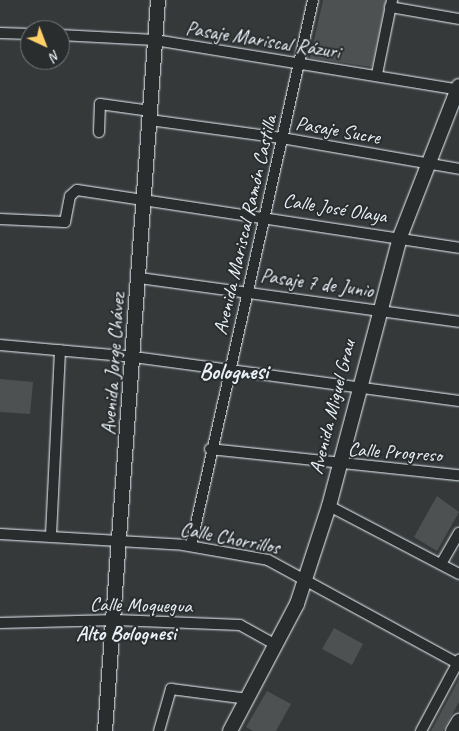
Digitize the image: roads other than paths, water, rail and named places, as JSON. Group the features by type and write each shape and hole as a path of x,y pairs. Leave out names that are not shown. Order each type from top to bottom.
{"street":[{"name":"Avenida Jorge Chávez","path":"105,731 122,540 158,0"},
{"name":"Avenida Mariscal Ramón Castilla","path":"191,546 210,449 249,291 313,0"},
{"path":"377,74 391,4 459,19"},
{"path":"0,34 20,34"},
{"name":"Pasaje Mariscal Rázuri","path":"70,36 155,40 300,65 377,74 458,88"},
{"name":"Avenida Miguel Grau","path":"230,731 248,700 306,580 329,506 357,388 400,237 426,163 458,88"},
{"name":"Pasaje Sucre","path":"99,132 100,104 150,115 459,170"},
{"name":"Calle José Olaya","path":"0,219 67,220 70,196 77,190 145,197 265,215 459,248"},
{"name":"Pasaje 7 de Junio","path":"139,278 249,291 459,322"},
{"path":"0,345 134,357 459,401"},
{"path":"51,535 60,350"},
{"name":"Calle Progreso","path":"210,449 338,466 459,475"},
{"path":"329,506 459,574"},
{"path":"441,564 459,533"},
{"name":"Calle Chorrillos","path":"0,534 51,535 191,546 268,560 458,662"},
{"name":"Calle Moquegua","path":"0,623 116,620 240,626 276,644"},
{"path":"421,731 458,662"},
{"path":"159,731 171,689 248,700"},
{"path":"453,731 459,721"}],"district":[{"name":"Bolognesi","path":"234,373"},
{"name":"Alto Bolognesi","path":"126,633"}]}
